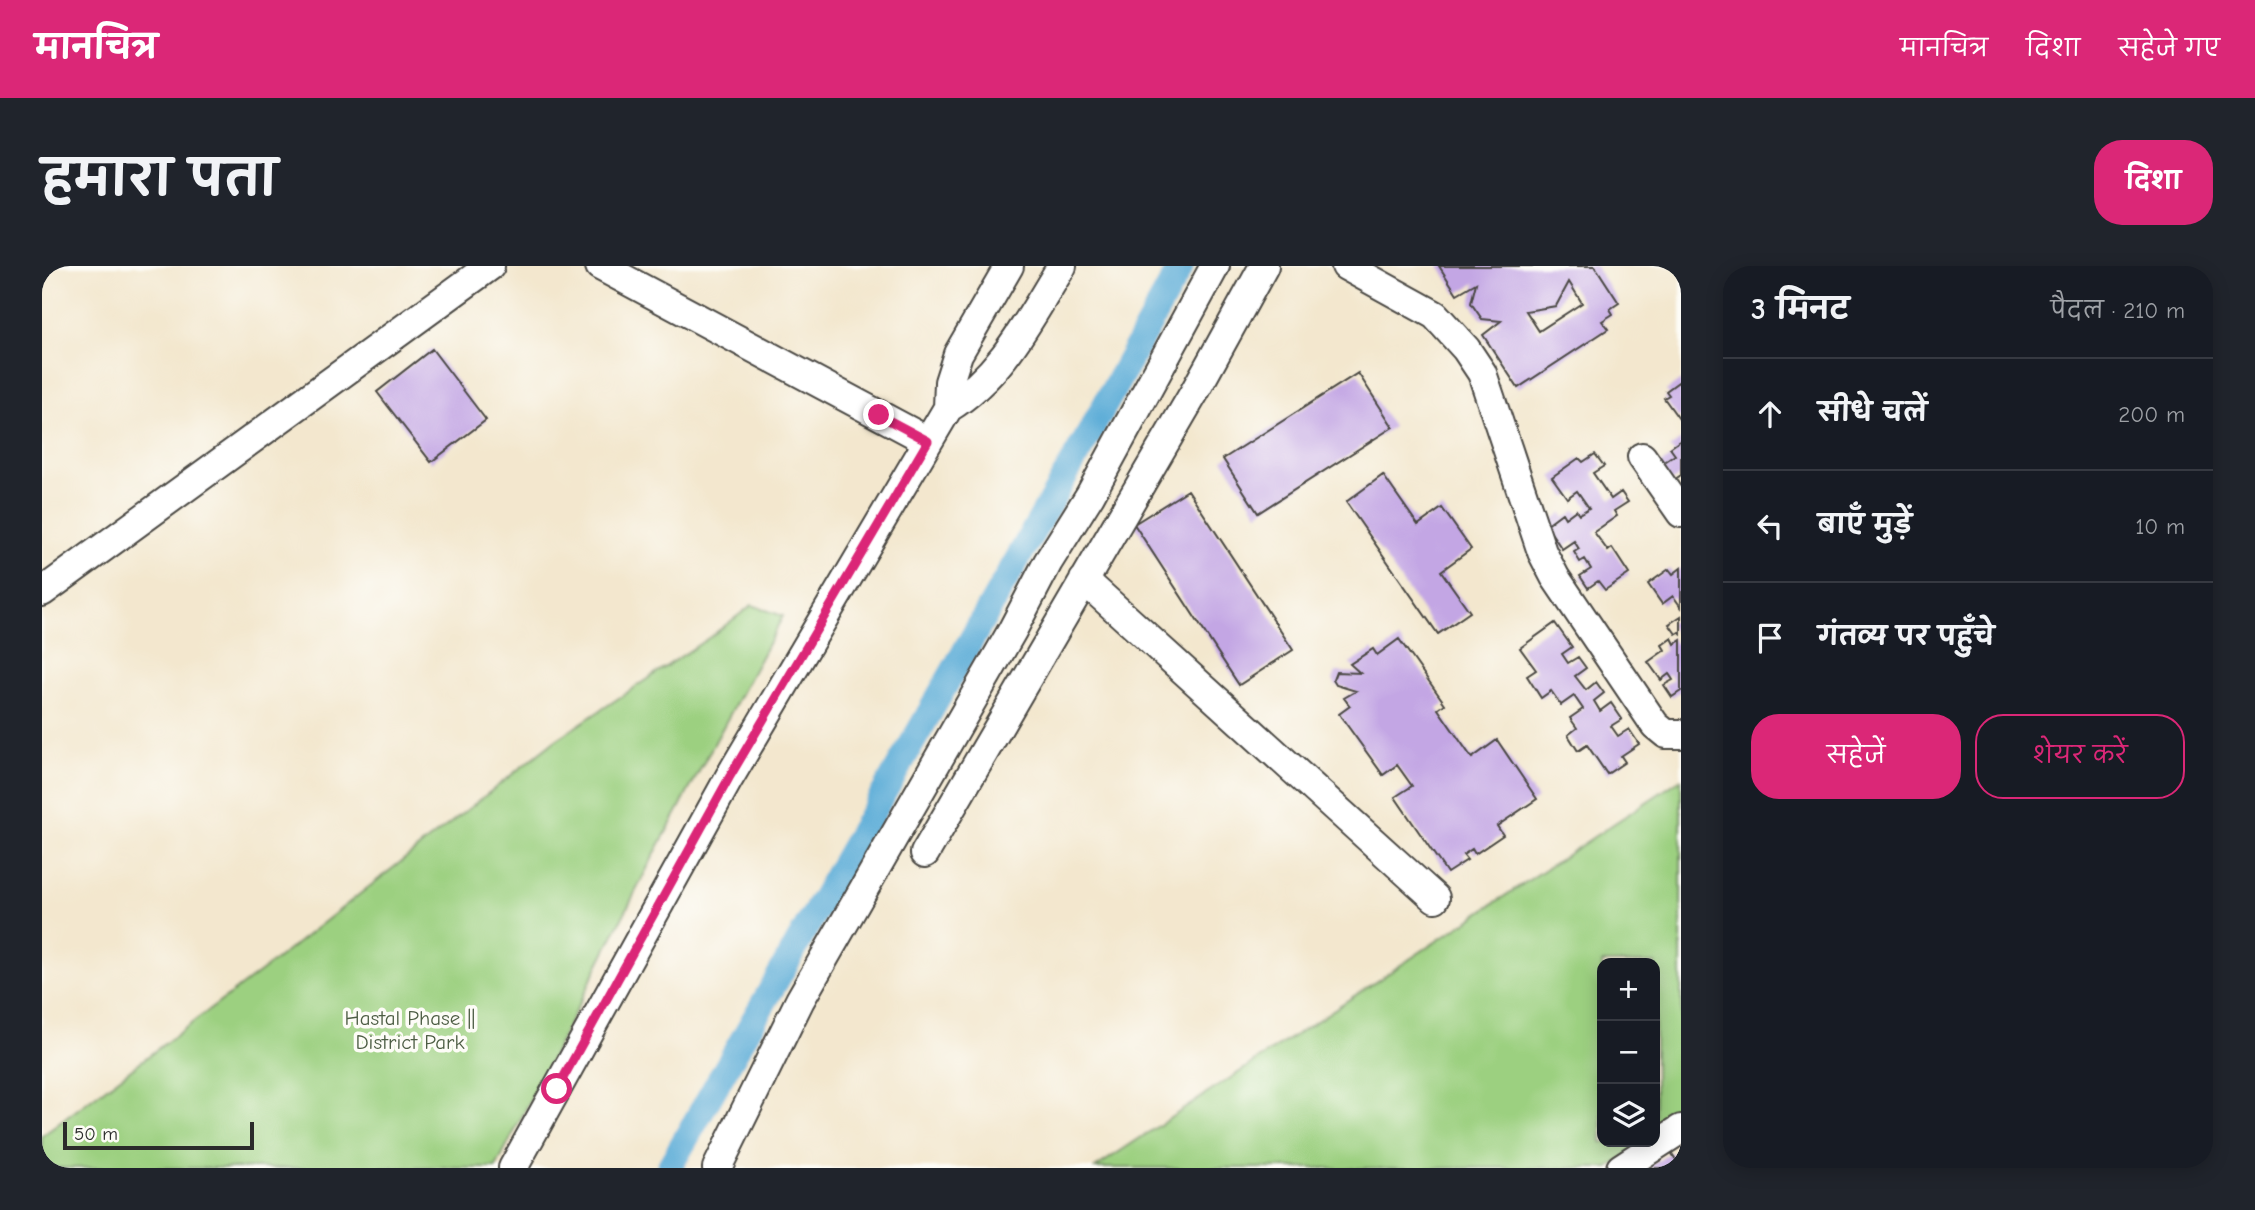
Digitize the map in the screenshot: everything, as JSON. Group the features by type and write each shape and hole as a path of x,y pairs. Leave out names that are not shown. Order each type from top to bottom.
{"street":[{"path":"42,593 490,266"},
{"path":"600,266 640,275 928,441"},
{"path":"948,408 949,382 958,354 1009,266"},
{"path":"513,1168 729,778 948,408 977,387 1002,361 1062,266"},
{"path":"717,1168 800,1000 1012,631 1048,562 1096,484 1215,266"},
{"path":"925,853 1194,393 1264,266"},
{"path":"1346,266 1435,315 1466,349 1482,373 1531,523 1555,577 1655,725 1666,734 1681,734"},
{"path":"1642,457 1681,513"},
{"path":"1084,580 1435,898"},
{"path":"1621,1168 1680,1131"}],"green space":[{"name":"Hastal Phase || District Park","path":"752,605 783,616 654,855 496,1168 42,1168 42,1136 277,959 556,740 710,637"},
{"path":"1681,779 1681,1121 1660,1135 1660,958 1597,958 1597,1147 1641,1147 1609,1168 1095,1168"}],"building":[{"path":"1439,266 1595,266 1619,303 1610,309 1613,314 1602,321 1608,329 1518,388 1483,335 1501,321 1482,319 1471,303 1476,283 1457,294","holes":["1569,282 1582,303 1539,331 1526,311 1556,306"]},
{"path":"432,349 486,420 431,462 377,392"},
{"path":"1358,373 1393,427 1258,513 1223,459"},
{"path":"1681,380 1679,419 1664,398 1669,395 1666,391"},
{"path":"1681,440 1681,475 1671,482 1660,465 1675,455 1670,448"},
{"path":"1595,454 1604,466 1593,473 1611,499 1621,492 1628,502 1614,511 1617,516 1594,532 1608,551 1612,548 1629,574 1605,590 1598,581 1588,588 1580,576 1591,569 1585,559 1580,562 1574,552 1579,549 1574,541 1562,549 1546,525 1562,513 1565,518 1576,510 1579,514 1589,508 1577,491 1567,498 1552,477 1579,458 1583,462"},
{"path":"1383,475 1418,525 1442,508 1471,549 1441,571 1470,612 1438,634 1346,502"},
{"path":"1188,490 1293,650 1239,685 1134,524"},
{"path":"1681,568 1681,607 1673,596 1662,604 1648,584 1669,569 1673,574"},
{"path":"1681,616 1681,634 1676,634 1669,624"},
{"path":"1555,623 1572,647 1562,654 1568,663 1578,657 1586,668 1575,676 1586,690 1596,682 1604,693 1594,701 1600,711 1611,703 1622,719 1611,726 1618,736 1629,729 1639,744 1621,756 1625,762 1607,774 1587,745 1578,751 1568,735 1577,728 1570,718 1583,709 1574,696 1561,705 1551,691 1541,698 1527,676 1536,670 1520,648"},
{"path":"1672,638 1675,644 1681,640 1681,691 1672,697 1664,685 1673,680 1669,674 1661,680 1648,662 1665,650 1662,645"},
{"path":"1399,639 1445,704 1438,709 1472,758 1497,740 1537,799 1497,826 1503,835 1475,854 1472,849 1463,855 1467,860 1447,873 1395,797 1412,786 1397,765 1383,775 1339,714 1350,706 1344,698 1356,691 1336,685 1333,680 1336,672 1360,673 1350,664 1373,649 1377,655"},
{"path":"1671,1152 1681,1168 1648,1168"}],"waterway":[{"path":"669,1168 1089,434 1181,266"}],"route":[{"path":"557,1089 729,778 928,441 879,415"}]}
